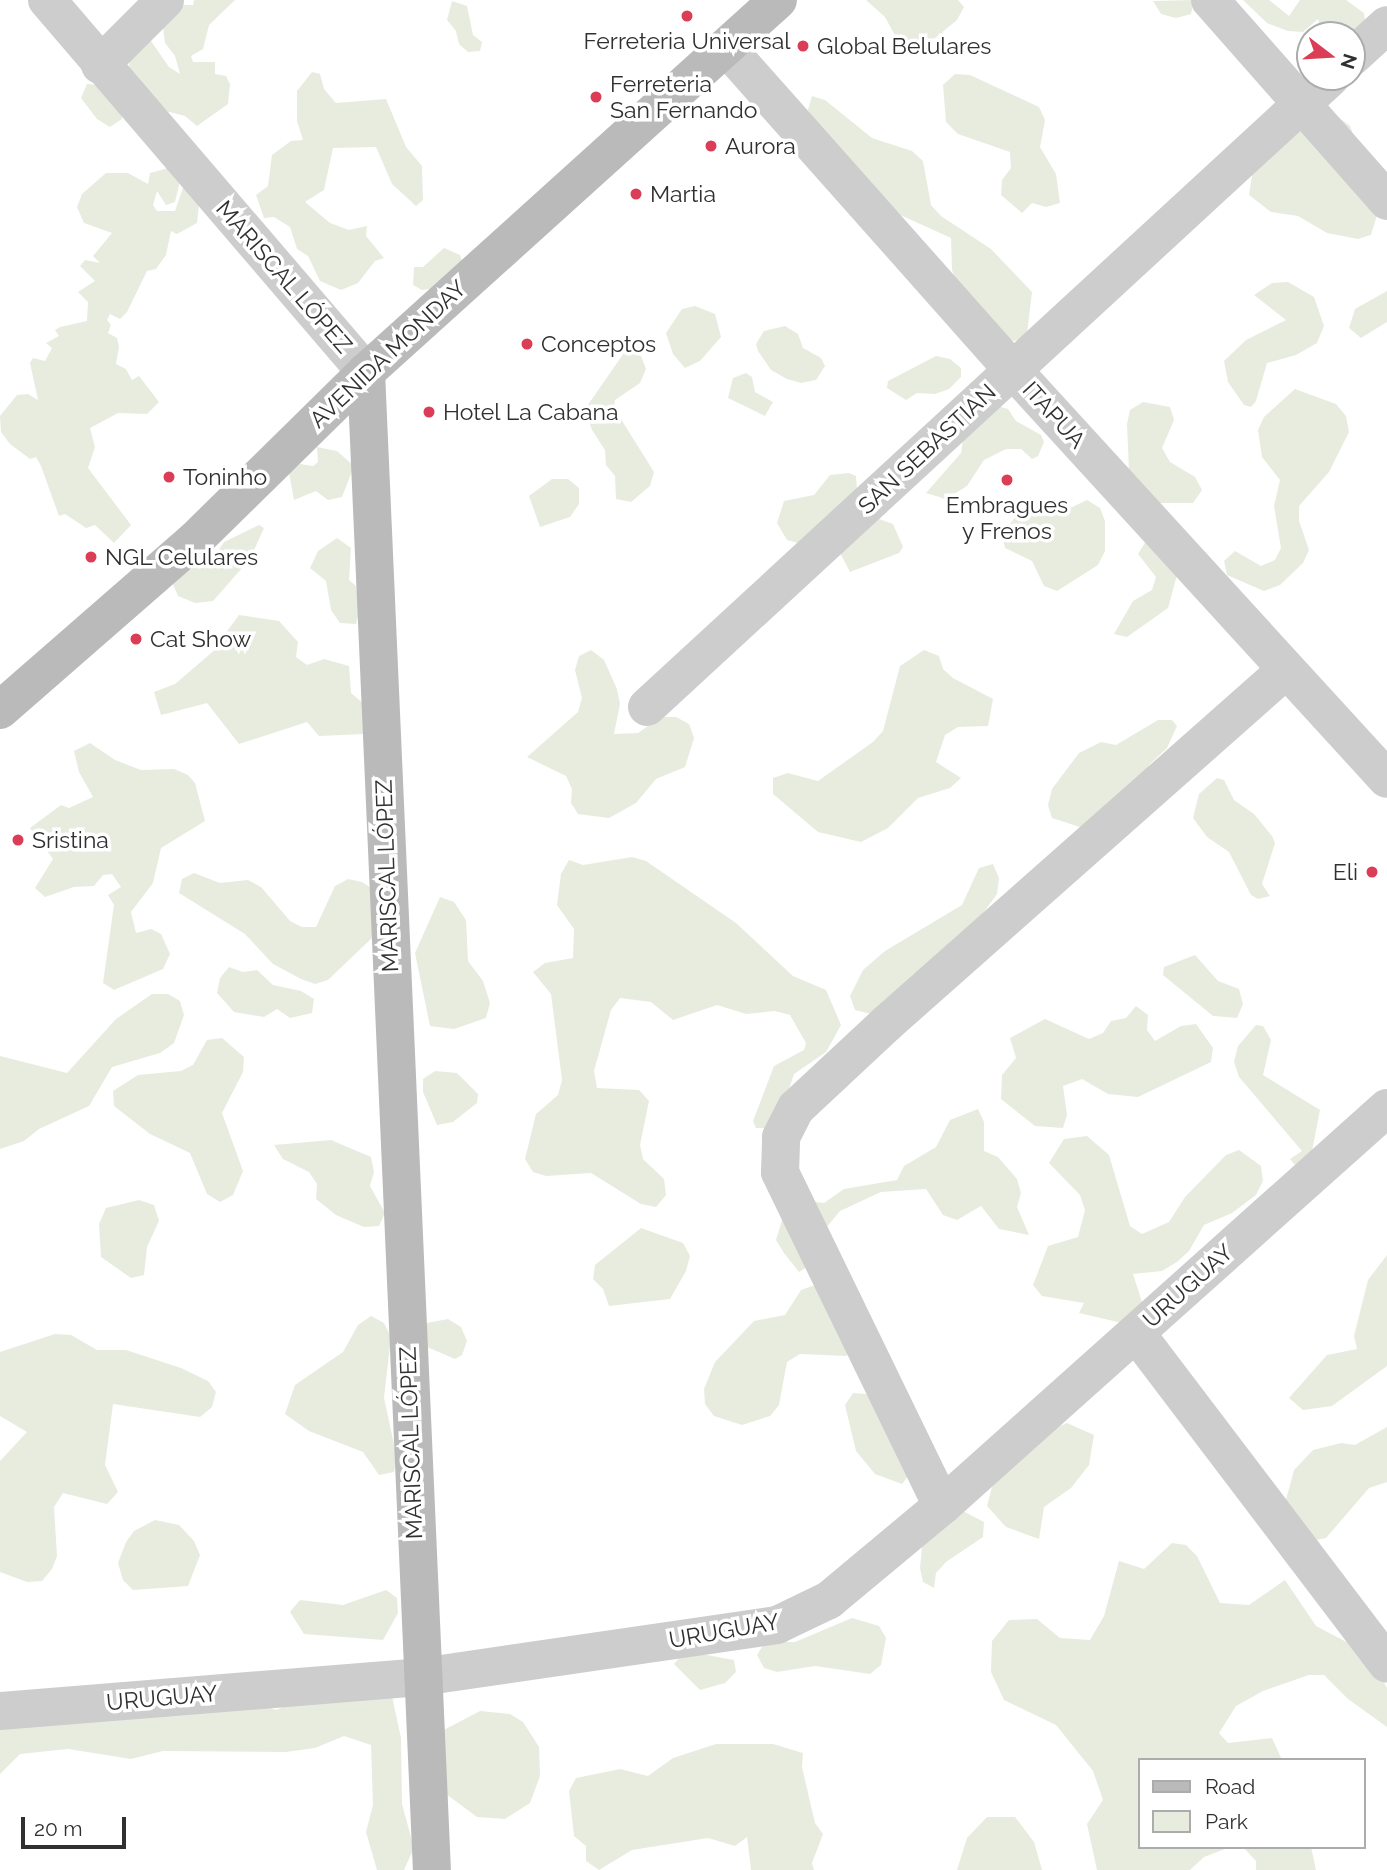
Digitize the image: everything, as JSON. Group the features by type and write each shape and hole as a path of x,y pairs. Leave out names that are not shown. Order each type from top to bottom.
{"street":[{"name":"MARISCAL LÓPEZ","path":"47,0 366,372 421,1677 432,1870"},
{"path":"100,65 165,0"},
{"name":"AVENIDA MONDAY","path":"0,710 195,540 366,372 778,0"},
{"path":"1210,0 1299,106 1387,201"},
{"path":"1366,44 1387,25"},
{"name":"ITAPUA","path":"726,47 1013,370 1387,779"},
{"name":"SAN SEBASTIAN","path":"647,707 1316,91"},
{"path":"942,1506 780,1172 781,1137 796,1108 886,1024 1286,670"},
{"name":"URUGUAY","path":"0,1710 421,1677 777,1625 829,1600 942,1506 1387,1108"},
{"path":"1136,1333 1387,1664"}],"green space":[{"path":"194,0 235,0 209,25 203,49 191,56 193,62 215,62 215,74 226,76 230,84 228,104 197,126 185,116 166,111 134,80 129,65 130,56 151,41 169,67 180,74 175,56 165,43 163,27 177,5 193,5"},
{"path":"866,0 958,0 964,7 957,20 918,52 899,43 885,17"},
{"path":"1194,0 1191,14 1176,18 1161,14 1153,1"},
{"path":"1243,0 1269,0 1289,16 1300,0 1346,0 1364,13 1365,20 1296,21 1296,32 1267,23"},
{"path":"452,1 467,6 473,35 482,42 480,51 468,52 459,44 456,31 447,20"},
{"path":"312,72 320,74 324,89 336,103 386,99 406,147 422,166 423,200 416,206 392,184 376,147 333,148 324,190 305,202 330,223 349,230 367,226 366,236 384,258 375,261 358,283 341,290 320,281 308,256 297,249 290,227 274,217 264,218 256,195 268,186 272,155 291,141 303,140 297,121 297,91"},
{"path":"955,74 970,75 1039,107 1045,120 1040,147 1056,174 1060,203 1046,207 1032,203 1022,213 1001,195 1002,180 1011,168 1010,152 958,134 946,122 943,85"},
{"path":"87,84 99,85 123,107 122,119 110,127 97,119 81,98"},
{"path":"812,96 825,100 872,138 912,151 923,161 931,205 941,216 991,249 1032,292 1027,334 1015,341 1002,339 957,284 952,270 951,238 896,213 814,123 808,110"},
{"path":"1337,116 1350,126 1380,205 1371,235 1358,239 1327,233 1298,216 1271,212 1249,195 1256,150"},
{"path":"168,168 180,181 175,202 166,205 157,191 153,205 157,211 175,211 185,182 199,205 197,223 177,234 171,231 166,255 156,269 147,271 127,312 120,319 110,314 107,320 111,325 108,333 117,338 119,347 116,364 126,369 132,380 139,376 159,402 147,414 118,413 90,428 95,447 88,468 131,525 114,543 95,525 86,528 65,514 59,516 36,457 30,459 10,444 1,432 0,416 17,395 28,394 38,400 30,363 33,358 45,361 52,348 46,343 59,336 55,330 87,321 88,302 78,292 95,281 80,266 85,260 100,263 93,256 112,233 84,223 77,207 82,194 106,173 128,173 148,184 150,173"},
{"path":"444,248 460,255 463,263 436,288 422,290 413,285 414,267 423,267"},
{"path":"1288,282 1314,297 1324,326 1317,343 1296,355 1267,363 1256,401 1251,407 1244,405 1228,382 1224,361 1246,340 1286,320 1254,295 1272,283"},
{"path":"1387,291 1387,322 1361,338 1349,328 1355,309"},
{"path":"695,306 715,314 721,337 700,361 685,368 673,354 666,333 682,309"},
{"path":"785,326 798,334 803,348 821,358 825,366 816,380 801,383 787,379 771,370 758,351 756,344 764,331"},
{"path":"626,350 641,356 646,369 640,383 615,400 614,408 654,472 650,486 631,502 616,499 615,476 606,465 605,450 592,430 585,409"},
{"path":"936,356 950,359 961,368 961,377 949,389 935,394 917,393 906,400 887,388 888,381"},
{"path":"746,373 752,377 755,392 773,402 765,416 728,398 733,378"},
{"path":"1295,389 1336,404 1346,416 1349,432 1329,472 1299,506 1299,521 1309,550 1303,563 1280,585 1264,591 1227,575 1224,561 1235,551 1261,566 1275,560 1281,548 1274,506 1280,480 1262,457 1258,430 1264,417"},
{"path":"1143,402 1170,407 1174,420 1162,448 1170,462 1195,477 1202,490 1193,503 1157,503 1129,471 1127,424 1130,410"},
{"path":"994,405 1008,409 1016,421 1041,435 1044,442 1038,456 1032,459 1021,449 1006,449 984,460 967,486 946,499 926,493 961,453 963,439"},
{"path":"317,447 337,451 354,466 342,497 328,500 316,491 294,500 289,473 300,464 313,466 318,462"},
{"path":"849,473 856,476 857,490 801,544 787,540 777,523 784,501 814,495 830,475"},
{"path":"552,479 568,479 579,488 579,504 570,517 540,527 529,496"},
{"path":"1087,500 1100,508 1105,521 1105,551 1098,565 1057,591 1044,586 1032,561 1005,548 1002,534 1020,511 1034,503 1062,512"},
{"path":"871,516 893,524 903,547 899,553 850,572 839,551"},
{"path":"259,525 264,528 250,559 213,601 195,603 178,596 172,582 195,540 212,560 224,542"},
{"path":"337,538 351,548 349,580 356,586 359,612 356,624 340,623 331,610 326,581 310,568 318,551"},
{"path":"1146,541 1180,564 1168,608 1127,637 1114,634 1133,601 1152,590 1156,577 1138,554"},
{"path":"239,615 279,621 298,642 296,657 307,665 324,659 349,666 351,693 370,709 363,734 319,736 307,722 239,744 207,703 161,715 154,692 175,684 217,648 226,647 225,634"},
{"path":"591,650 604,660 617,689 620,704 614,734 638,733 661,717 676,717 689,724 694,738 685,767 656,779 636,803 609,818 578,814 571,803 572,789 566,776 527,757 578,712 582,698 575,670 579,656"},
{"path":"924,650 939,656 943,669 953,678 993,699 988,726 958,727 945,735 936,762 961,778 950,788 918,798 888,828 861,842 818,832 773,794 773,778 788,773 818,781 873,742 883,731 900,666"},
{"path":"1158,720 1172,720 1177,726 1167,748 1149,765 1142,788 1089,830 1052,818 1048,805 1052,789 1079,753 1101,742 1116,745"},
{"path":"90,743 115,760 141,770 174,769 188,775 195,783 205,821 161,848 153,883 131,912 136,933 151,929 161,934 170,954 163,969 114,990 103,983 114,905 108,895 121,887 112,874 103,875 94,886 74,887 45,897 35,888 53,859 30,828 61,805 69,808 93,797 79,772 74,751"},
{"path":"1217,778 1224,780 1234,800 1254,814 1272,836 1275,843 1262,884 1270,896 1258,899 1251,895 1229,852 1207,837 1193,818 1199,794"},
{"path":"632,857 646,861 736,923 793,976 826,990 841,1025 826,1052 794,1074 782,1110 764,1128 756,1128 753,1121 774,1066 804,1050 806,1043 790,1015 775,1011 746,1014 717,1005 673,1020 651,1002 620,998 611,1010 594,1071 597,1088 639,1090 649,1101 640,1145 643,1159 664,1179 666,1195 656,1207 641,1204 591,1173 546,1176 533,1172 525,1159 536,1114 558,1095 562,1080 551,994 533,972 545,963 573,958 574,929 557,905 561,874 569,860 583,865"},
{"path":"993,864 999,878 997,894 970,931 927,968 912,975 879,1016 855,1010 850,996 863,970 885,951 962,905 979,868"},
{"path":"194,873 220,883 248,880 261,887 290,921 302,927 316,927 335,886 348,879 362,882 376,891 374,936 328,980 315,984 273,964 245,934 179,893 182,879"},
{"path":"440,897 454,902 466,920 468,961 483,981 490,1003 486,1018 454,1029 430,1026 415,953"},
{"path":"1195,955 1218,981 1239,989 1243,1004 1237,1018 1213,1016 1163,975 1164,967"},
{"path":"229,967 243,972 257,970 273,985 301,991 314,999 312,1013 290,1018 277,1009 264,1017 234,1012 217,993 220,978"},
{"path":"152,994 168,994 180,1001 184,1015 174,1043 160,1053 112,1067 89,1106 39,1129 24,1141 0,1149 0,1056 67,1073 116,1019"},
{"path":"1136,1006 1148,1015 1147,1030 1155,1041 1181,1026 1196,1024 1213,1048 1211,1062 1138,1097 1108,1094 1082,1079 1063,1086 1067,1115 1063,1128 1035,1126 1001,1099 1002,1075 1016,1058 1010,1038 1045,1019 1089,1039 1103,1033 1111,1021 1126,1018"},
{"path":"1256,1025 1263,1026 1271,1040 1263,1075 1320,1110 1312,1151 1295,1165 1290,1159 1302,1151 1239,1077 1234,1062 1238,1046"},
{"path":"222,1038 244,1057 243,1072 222,1113 243,1171 233,1195 220,1202 207,1194 190,1153 150,1134 114,1106 113,1091 138,1075 181,1071 193,1065 207,1040"},
{"path":"435,1071 457,1073 478,1094 477,1103 453,1122 437,1125 423,1092 423,1079"},
{"path":"978,1109 984,1122 984,1151 998,1157 1017,1179 1021,1193 1017,1207 1029,1235 999,1229 981,1206 957,1220 943,1215 926,1189 881,1192 840,1211 821,1234 817,1261 799,1272 776,1240 785,1210 808,1201 824,1203 844,1189 897,1180 904,1166 936,1147 950,1120"},
{"path":"1087,1136 1109,1155 1130,1226 1142,1234 1169,1222 1185,1197 1226,1155 1239,1150 1261,1166 1263,1181 1256,1195 1232,1213 1204,1225 1189,1251 1177,1262 1162,1271 1133,1274 1142,1302 1122,1323 1079,1313 1084,1303 1042,1296 1033,1285 1048,1246 1078,1237 1085,1210 1080,1195 1049,1163 1064,1139"},
{"path":"331,1140 371,1157 374,1172 370,1186 385,1213 379,1226 364,1227 336,1215 316,1199 317,1184 309,1172 283,1159 274,1145"},
{"path":"139,1200 154,1205 159,1221 147,1247 144,1275 131,1278 101,1257 99,1224 106,1208"},
{"path":"641,1228 683,1243 690,1256 686,1271 670,1299 609,1306 603,1289 593,1279 595,1265"},
{"path":"1387,1255 1387,1366 1332,1406 1303,1410 1289,1398 1327,1355 1357,1349 1354,1336 1368,1280"},
{"path":"815,1285 858,1347 846,1356 800,1354 787,1362 779,1405 770,1416 742,1425 714,1416 705,1404 704,1389 715,1362 754,1321 785,1315 801,1290"},
{"path":"371,1316 384,1323 391,1337 384,1398 397,1458 394,1472 379,1475 363,1452 309,1431 285,1414 295,1385 343,1352 358,1325"},
{"path":"448,1319 461,1327 467,1341 462,1355 455,1359 427,1347 427,1323"},
{"path":"55,1334 71,1335 97,1350 126,1350 181,1368 208,1381 216,1392 212,1407 200,1417 113,1404 105,1465 118,1492 107,1504 63,1493 54,1507 57,1556 52,1569 42,1581 27,1582 0,1572 0,1461 27,1432 0,1416 0,1352"},
{"path":"853,1393 867,1394 911,1472 902,1484 875,1474 856,1451 845,1405"},
{"path":"1067,1423 1094,1435 1089,1465 1071,1488 1044,1507 1039,1539 1006,1527 987,1506 995,1476 1054,1429"},
{"path":"1387,1427 1387,1482 1369,1488 1326,1538 1311,1541 1283,1511 1294,1470 1313,1450 1341,1443 1355,1445"},
{"path":"959,1509 984,1522 983,1537 946,1562 936,1573 934,1588 923,1582 920,1568 923,1537"},
{"path":"155,1520 179,1525 194,1541 200,1555 188,1586 133,1590 123,1580 118,1563 126,1542 134,1531"},
{"path":"1172,1543 1186,1545 1197,1556 1220,1603 1249,1605 1285,1580 1316,1626 1356,1647 1376,1667 1387,1688 1387,1727 1348,1699 1324,1675 1309,1675 1263,1691 1236,1706 1219,1733 1228,1743 1272,1738 1281,1758 1138,1758 1138,1849 1225,1849 1204,1857 1190,1870 1097,1870 1087,1824 1103,1800 1093,1771 1056,1725 1004,1700 991,1672 992,1641 1009,1620 1037,1619 1060,1638 1090,1640 1104,1616 1119,1561 1144,1569"},
{"path":"386,1590 397,1598 398,1613 383,1640 304,1634 290,1612 300,1600 343,1605"},
{"path":"852,1618 879,1626 886,1638 881,1665 870,1674 815,1666 777,1672 764,1668 757,1655 765,1642 795,1642"},
{"path":"696,1653 734,1660 736,1672 725,1683 700,1690 674,1664 680,1657"},
{"path":"389,1682 401,1738 402,1804 414,1848 404,1870 377,1870 366,1832 373,1805 371,1745 344,1736 315,1748 286,1752 163,1751 131,1759 68,1749 20,1754 0,1774 0,1709 242,1698 276,1710 316,1693"},
{"path":"480,1711 510,1714 523,1722 539,1747 540,1776 530,1803 505,1819 477,1817 442,1791 440,1732"},
{"path":"716,1744 773,1744 803,1753 802,1767 815,1823 823,1834 812,1863 814,1870 751,1870 747,1837 735,1846 708,1838 632,1850 599,1870 586,1861 586,1846 574,1836 569,1791 576,1778 620,1769 648,1776 673,1758"},
{"path":"987,1817 1015,1817 1034,1842 1042,1870 957,1870 967,1838"},
{"path":"1245,1849 1311,1849 1316,1870 1256,1870 1256,1861"}],"place":[{"name":"Ferreteria Universal","path":"687,16"},
{"name":"Global Belulares","path":"803,46"},
{"name":"Ferreteria San Fernando","path":"596,97"},
{"name":"Aurora","path":"711,146"},
{"name":"Martia","path":"636,194"},
{"name":"Conceptos","path":"527,344"},
{"name":"Hotel La Cabana","path":"429,412"},
{"name":"Toninho","path":"169,477"},
{"name":"Embragues y Frenos","path":"1007,480"},
{"name":"NGL Celulares","path":"91,557"},
{"name":"Cat Show","path":"136,639"},
{"name":"Sristina","path":"18,840"},
{"name":"Eli","path":"1372,872"}]}
